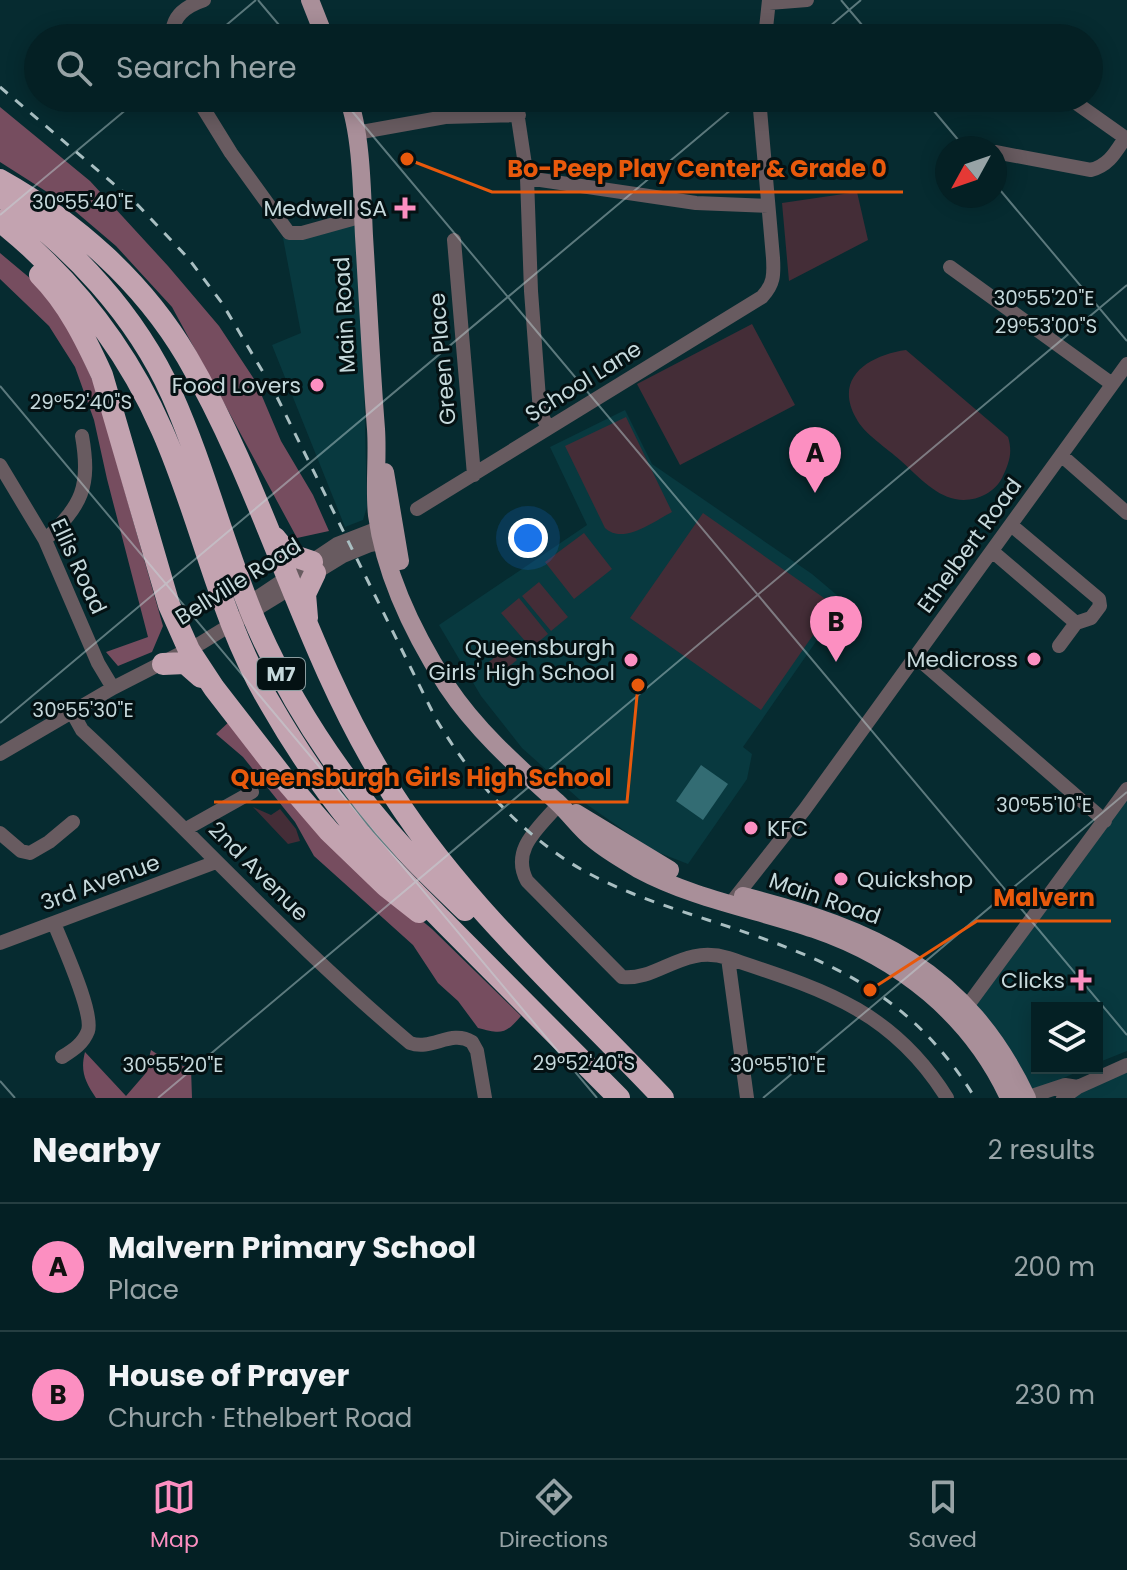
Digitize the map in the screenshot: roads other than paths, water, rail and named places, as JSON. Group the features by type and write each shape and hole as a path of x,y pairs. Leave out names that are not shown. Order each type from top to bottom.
{"highway":[{"path":"0,180 58,216 95,246 160,318 186,356 221,421 268,527 283,588 308,625 366,749 403,810 474,900 663,1098"},
{"name":"M7","path":"0,196 50,235 93,277 157,366 187,434 259,630 295,701 338,766 407,852 653,1098"},
{"name":"M7","path":"0,221 61,276 118,348 163,432 219,596 268,701 354,827 619,1098"},
{"path":"0,238 45,279 87,342 102,375 169,605 170,634 163,659 185,663 214,688 329,831 386,886 497,976"},
{"path":"268,527 288,554 314,568 305,594 308,625"},
{"path":"169,605 194,641 214,688"}],"main road":[{"path":"310,0 319,24"},
{"name":"Main Road","path":"351,112 356,133 377,434 388,533 424,644 448,688 496,747 559,804 592,839 627,862 670,884 733,900 861,947 992,1036 1026,1098"},
{"name":"Main Road","path":"733,900 762,901 817,916 870,936 925,970 963,1014 1009,1098"}],"street":[{"path":"175,24 181,12 204,0"},
{"path":"767,24 769,2 807,0"},
{"path":"206,112 284,229 293,235 363,216"},
{"path":"518,112 527,178 540,412 548,428"},
{"path":"527,178 696,203 768,206 760,112"},
{"path":"1007,154 1091,170 1105,165 1126,138 1089,112"},
{"path":"356,133 445,117 519,115"},
{"name":"School Lane","path":"417,509 762,297 771,288 774,277 768,206"},
{"name":"Green Place","path":"454,240 474,475"},
{"path":"950,267 1112,384"},
{"name":"Ethelbert Road","path":"733,900 762,867 1127,364"},
{"path":"45,540 67,519 82,495 87,465 82,436"},
{"path":"1061,455 1127,513"},
{"name":"Ellis Road","path":"0,465 45,540 98,663 113,688"},
{"path":"1011,525 1099,599 1100,606 1095,615 1076,623 1059,646"},
{"name":"Bellville Road","path":"0,754 283,588 346,547 388,533"},
{"path":"992,551 1076,623"},
{"path":"916,657 1105,821"},
{"name":"2nd Avenue","path":"72,712 82,730 186,829 216,862 394,1029 413,1044 427,1045 458,1036 472,1042 477,1051 485,1098"},
{"path":"963,1014 1127,789"},
{"path":"186,829 252,792"},
{"path":"559,804 524,847 521,869 527,881 622,977 642,974 697,954 713,953 817,988 841,998 872,1018 904,1045 947,1098"},
{"path":"3,836 24,853 30,853 58,836 73,822"},
{"name":"3rd Avenue","path":"0,943 216,862"},
{"path":"762,867 757,886 762,901"},
{"path":"54,923 84,1000 89,1023 78,1048 62,1057"},
{"path":"728,958 747,1098"},
{"path":"1063,1098 1078,1087 1127,1065"},
{"path":"1026,1098 1065,1085 1078,1087"}],"railway":[{"path":"0,87 24,107"},
{"path":"29,112 135,202 188,258 222,303 273,389 436,719 462,759 508,812 543,844 597,878 652,901 789,948 860,982 922,1030 975,1098"}],"place":[{"name":"Bo-Peep Play Center & Grade 0","path":"407,159"},
{"name":"Medwell SA","path":"405,208"},
{"name":"Food Lovers","path":"317,385"},
{"name":"Malvern Primary School","path":"815,493"},
{"name":"Medicross","path":"1034,659"},
{"name":"Queensburgh Girls' High School","path":"631,660"},
{"name":"House of Prayer","path":"836,662"},
{"name":"Queensburgh Girls High School","path":"638,685"},
{"name":"KFC","path":"751,828"},
{"name":"Quickshop","path":"841,879"},
{"name":"Clicks","path":"1081,980"},
{"name":"Malvern","path":"870,990"}]}
